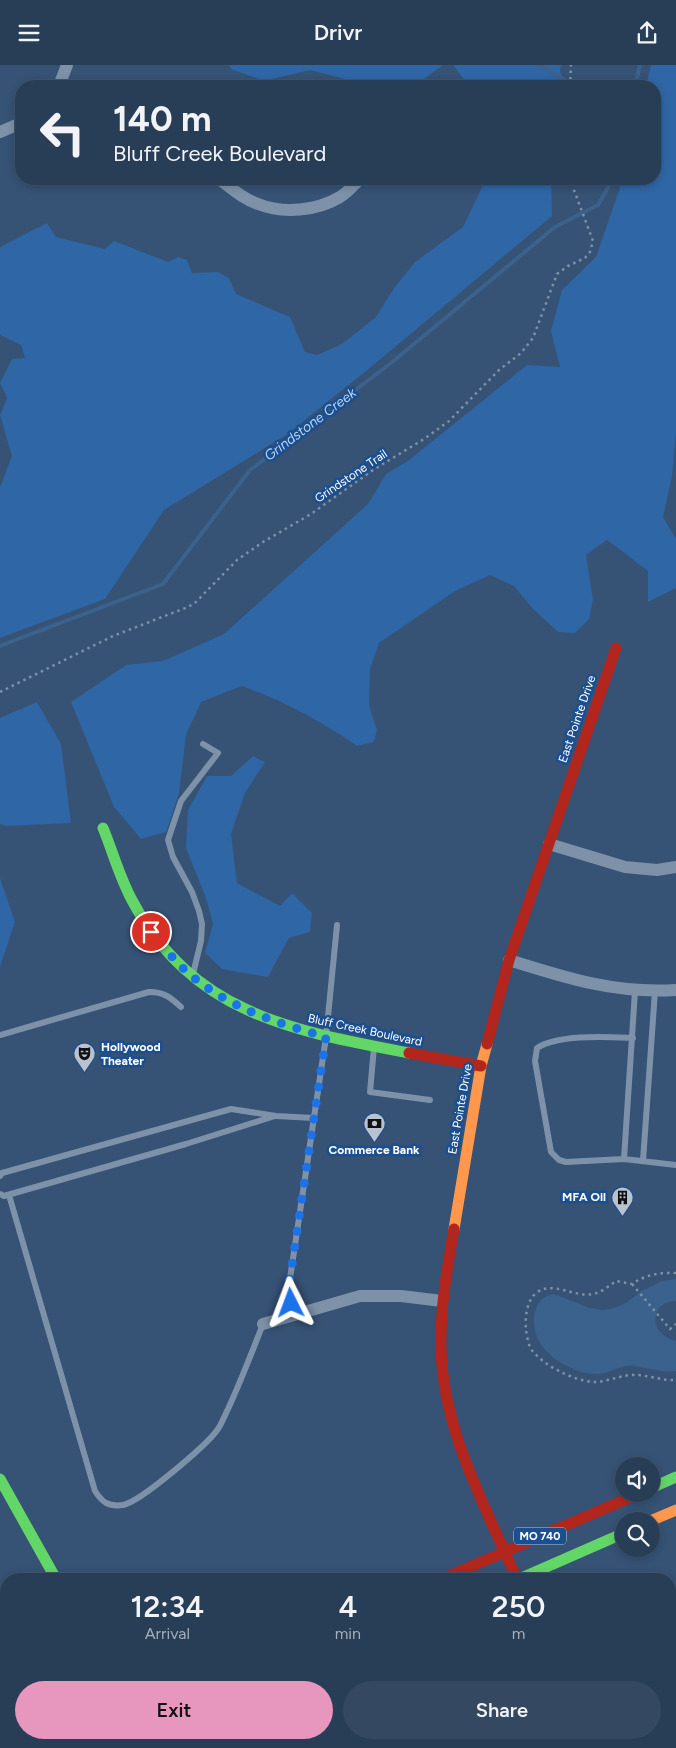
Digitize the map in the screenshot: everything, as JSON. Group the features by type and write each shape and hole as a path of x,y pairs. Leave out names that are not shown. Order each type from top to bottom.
{"main road":[{"name":"East Pointe Drive","path":"515,1573 467,1465 455,1432 446,1393 440,1351 442,1301 481,1066 510,961 616,649"},
{"name":"Bluff Creek Boulevard","path":"103,828 132,901 151,932 187,972 226,1000 274,1022 326,1037 481,1066"},
{"path":"660,1484 676,1477"},
{"path":"0,1479 53,1573"},
{"name":"MO 740","path":"456,1573 620,1502"},
{"path":"660,1517 676,1510"},
{"name":"MO 740","path":"532,1573 615,1537"},
{"path":"547,1573 553,1564"}],"street":[{"path":"61,80 67,65"},
{"path":"0,132 15,126"},
{"path":"227,185 258,205 278,209 300,210 321,206 341,197 354,185"},
{"path":"549,844 625,867 658,870 676,867"},
{"path":"510,961 581,982 635,991 676,990"},
{"path":"263,1324 360,1296 401,1296 442,1301"}],"lane":[{"path":"192,976 201,941 202,924 192,892 173,857 168,840 181,801 218,753 203,744"},
{"path":"294,1315 288,1292 326,1037 337,925"},
{"path":"624,1159 635,991"},
{"path":"643,1161 655,991"},
{"path":"0,1035 149,992 160,992 169,996 180,1007"},
{"path":"633,1038 590,1037 546,1042 537,1048 535,1061 551,1152 559,1160 566,1161 624,1159 676,1165"},
{"path":"374,1047 370,1092 430,1100"},
{"path":"0,1177 2,1173 231,1109 276,1116 314,1118"},
{"path":"0,1194 4,1196 10,1195 276,1116"},
{"path":"10,1195 95,1491 101,1500 110,1505 121,1505 133,1501 207,1443 218,1428 234,1397 263,1324"}],"path":[{"path":"570,80 571,65"},
{"name":"Grindstone Trail","path":"0,692 113,636 188,607 196,602 237,560 263,542 311,514 373,470 424,439 449,421 499,370 521,353 533,338 557,274 585,258 590,252 593,241 574,190 574,185"},
{"path":"632,1284 639,1279 655,1274 676,1273"},
{"path":"676,1324 670,1329 632,1284 616,1281 593,1294 573,1293 554,1288 541,1290 530,1300 527,1311 526,1332 530,1347 535,1353 560,1372 582,1380 605,1381 632,1375 676,1380"}],"shaded area":[{"path":"229,65 443,65 424,79 415,80 349,80 310,70 261,80 231,69"},
{"path":"453,65 562,65 560,68 561,80 464,80"},
{"path":"651,65 676,65 676,432 672,476 663,517 676,539 676,588 648,602 648,571 607,540 586,555 593,600 589,619 575,633 558,632 533,609 514,586 490,575 455,591 379,643 370,669 369,706 377,730 374,742 357,746 301,712 273,698 242,686 201,702 186,735 179,793 166,832 141,839 114,807 71,702 126,665 163,661 224,634 368,504 386,474 409,460 527,365 560,367 551,331 562,290 596,257 621,185 661,185 661,80 647,80"},
{"path":"483,185 551,185 552,216 371,367 286,435 164,510 105,599 0,638 0,487 12,456 0,415 7,398 0,383 12,359 25,358 21,345 0,335 0,247 47,223 56,237 105,249 114,241 168,262 178,257 187,260 192,273 218,272 229,278 236,294 290,317 305,352 317,355 342,344 376,317 394,288 415,262 463,227"},
{"path":"37,702 61,744 71,823 6,826 0,824 0,718"},
{"path":"253,756 265,762 245,793 231,834 237,883 280,906 292,893 312,913 310,932 289,938 268,977 222,969 205,953 213,924 206,898 186,848 188,810 207,776 231,776"},
{"path":"0,878 15,922 0,967"},
{"path":"676,1279 676,1301 668,1302 661,1306 655,1318 656,1325 660,1331 666,1337 676,1341 676,1371 660,1371 631,1366 603,1373 592,1374 582,1372 563,1364 551,1355 541,1345 536,1334 534,1327 535,1312 541,1300 547,1296 554,1294 590,1308 602,1310 626,1303 640,1292 662,1281"}],"waterway":[{"path":"538,65 565,80"},
{"name":"Grindstone Creek","path":"636,80 640,65"},
{"name":"Grindstone Creek","path":"0,646 163,584 250,470 391,363 555,227 598,205 610,185"}],"traffic: fast":[{"path":"103,828 128,893 158,940 186,970 217,994 251,1012 288,1025 326,1036 409,1053"},
{"path":"660,1484 676,1477"},
{"path":"0,1479 53,1573"},
{"path":"533,1573 615,1537"}],"traffic: slow":[{"path":"454,1229 481,1066 487,1044"},
{"path":"660,1517 676,1510"}],"traffic: jam":[{"path":"487,1044 509,960 616,648"},
{"path":"409,1053 481,1066"},
{"path":"454,1229 443,1304 441,1349 449,1409 457,1439 479,1496 514,1573"},
{"path":"456,1573 620,1502"}],"place":[{"name":"Hollywood Theater","path":"85,1073"},
{"name":"Commerce Bank","path":"374,1142"},
{"name":"MFA Oil","path":"622,1216"}],"route":[{"path":"151,932 187,972 226,1000 274,1022 326,1037 288,1292 291,1303"}]}
